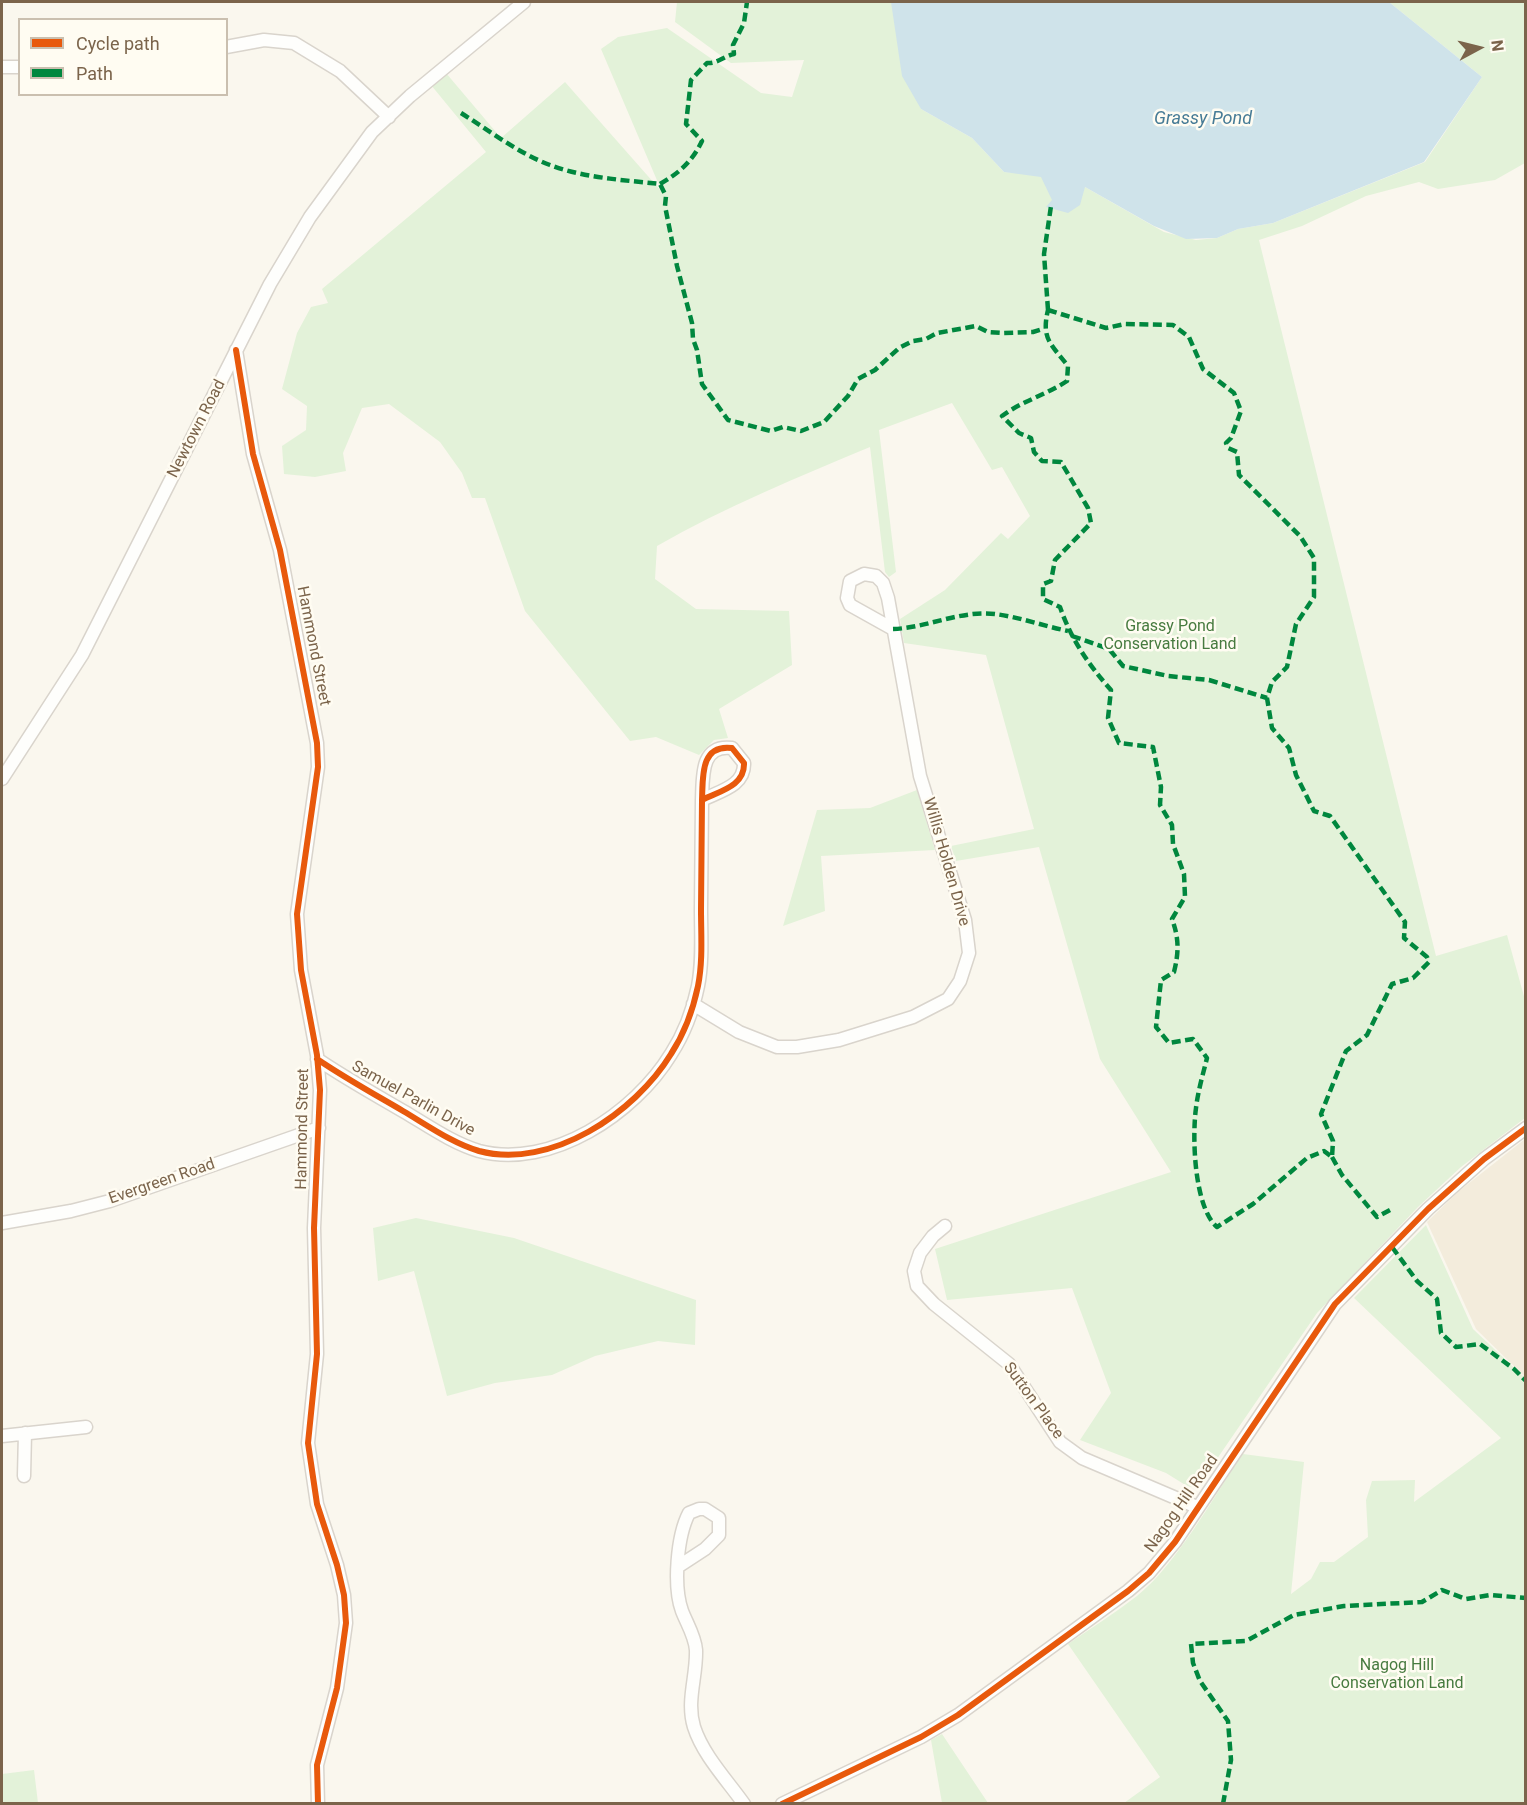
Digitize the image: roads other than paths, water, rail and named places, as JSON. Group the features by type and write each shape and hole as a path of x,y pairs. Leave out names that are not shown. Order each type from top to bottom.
{"street":[{"name":"Newtown Road","path":"2,779 82,655 273,278 310,217 372,132 524,2"},
{"path":"228,47 264,40 294,43 340,71 389,117"},
{"path":"2,67 18,67"},
{"name":"Hammond Street","path":"236,350 254,454 280,550 317,744 318,767 297,914 297,938 306,1007 317,1059 320,1090 314,1228 317,1354 308,1443 317,1504 337,1565 344,1595 346,1623 337,1688 317,1765 318,1803"},
{"name":"Willis Holden Drive","path":"693,1004 739,1032 777,1047 797,1047 829,1042 913,1017 948,999 960,981 969,952 965,920 921,776 894,629 888,598 883,584 876,576 864,574 850,581 848,598 850,605 894,629"},
{"name":"Samuel Parlin Drive","path":"317,1059 466,1146 481,1151 518,1155 537,1152 575,1138 639,1093 670,1055 693,1004 702,953 702,800 705,763 708,755 720,748 732,748 744,763 742,778 734,785 702,800"},
{"name":"Evergreen Road","path":"2,1223 71,1211 110,1201 319,1128"},
{"name":"Nagog Hill Road","path":"782,1803 921,1737 958,1715 1149,1573 1175,1542 1335,1304 1428,1209 1484,1159 1526,1128"},
{"name":"Sutton Place","path":"945,1226 933,1236 920,1253 914,1271 917,1286 934,1304 1009,1364 1060,1442 1082,1458 1197,1507"},
{"path":"2,1436 86,1426"},
{"path":"24,1476 25,1433"},
{"path":"679,1566 705,1549 719,1534 721,1527 719,1518 714,1514 705,1509 690,1511 679,1537 679,1566 676,1585 681,1609 696,1649 692,1690 695,1730 712,1760 744,1803"}],"water":[{"name":"Grassy Pond","path":"891,2 1389,2 1482,77 1424,162 1273,223 1238,229 1217,238 1186,239 1154,226 1085,187 1080,205 1068,213 1046,207 1052,200 1041,177 1004,172 972,138 921,109 902,76"}],"park label":[{"name":"Grassy Pond Conservation Land","path":"1170,636"},
{"name":"Nagog Hill Conservation Land","path":"1397,1675"}]}
